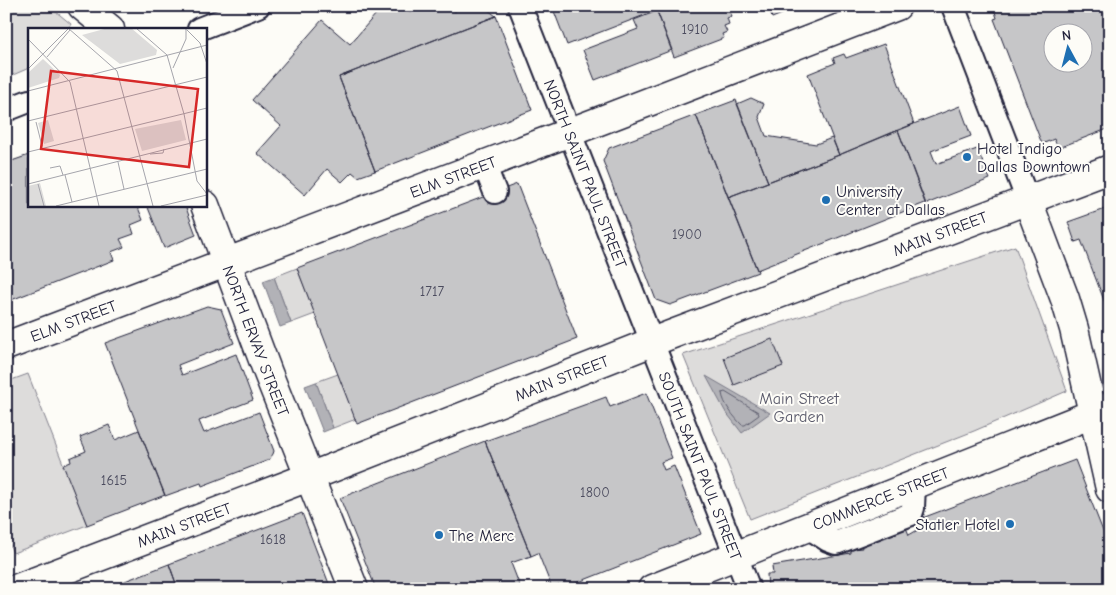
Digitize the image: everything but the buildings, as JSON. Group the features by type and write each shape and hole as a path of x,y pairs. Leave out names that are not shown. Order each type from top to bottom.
{"main road":[{"path":"82,6 109,28"},
{"name":"ELM STREET","path":"6,346 897,6"},
{"name":"MAIN STREET","path":"15,589 310,477 652,342 1110,169"},
{"path":"1028,201 1072,321 1101,410 1110,489"},
{"name":"NORTH ERVAY STREET","path":"205,206 268,373 354,589"},
{"name":"COMMERCE STREET","path":"652,589 1101,410"}],"street":[{"path":"202,28 258,6"},
{"name":"NORTH SAINT PAUL STREET","path":"520,6 652,342"},
{"path":"953,6 1028,201"},
{"path":"6,110 28,101"},
{"path":"484,164 495,192"},
{"name":"SOUTH SAINT PAUL STREET","path":"652,342 749,589"}],"green space":[{"path":"6,6 49,6 71,24 69,28 28,28 28,68 6,78"},
{"name":"Main Street Garden","path":"1015,246 1067,391 974,431 750,519 683,355"},
{"path":"297,268 315,314 291,323 274,277"},
{"path":"28,374 87,525 13,553 6,536 6,382"},
{"path":"338,374 356,419 333,428 316,382"}],"water":[{"path":"274,277 291,323 280,327 263,281"},
{"path":"706,376 770,413 742,433 725,411"},
{"path":"316,382 333,428 323,432 305,386"}],"place":[{"name":"Hotel Indigo Dallas Downtown","path":"967,157"},
{"name":"University Center at Dallas","path":"826,200"},
{"name":"Statler Hotel","path":"1010,524"},
{"name":"The Merc","path":"439,535"}]}
